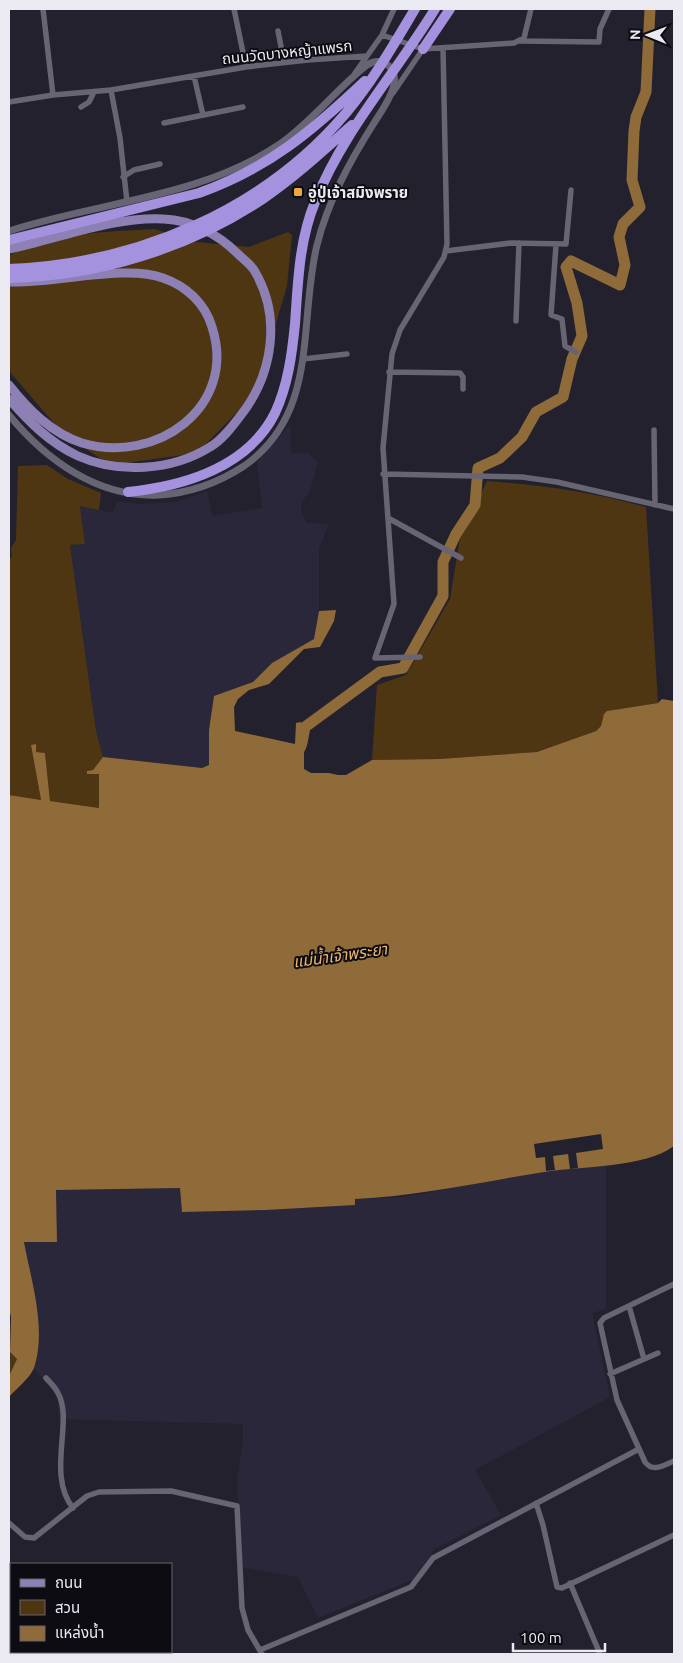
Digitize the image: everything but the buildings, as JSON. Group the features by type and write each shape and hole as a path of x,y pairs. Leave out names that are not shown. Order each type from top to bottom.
{"highway":[{"path":"9,269 54,266 106,256 171,235 221,213 258,191 302,158 346,113 380,67 415,9"},
{"path":"128,492 158,489 190,481 226,463 256,441 275,413 286,379 304,234 315,202 332,166 359,119 399,65 435,9"},
{"path":"423,48 450,9"},
{"path":"9,240 96,220 227,184 265,164 290,147 322,122 380,67"},
{"path":"9,278 46,276 100,268 154,252 196,235 263,198 309,164 359,119"}],"main road":[{"path":"9,249 141,219 166,219 207,230 229,245 253,270 269,306 271,349 264,377 250,404 231,428 210,447 168,465 116,466 79,456 40,431 9,398"},
{"path":"9,282 44,282 122,274 149,274 164,278 178,285 198,300 211,322 216,346 216,374 210,391 199,410 183,426 166,436 145,444 99,447 65,436 39,418 9,385"}],"street":[{"path":"43,9 53,95"},
{"path":"234,9 246,67"},
{"name":"ถนนวัดบางหญ้าแพรก","path":"9,102 53,95 111,90 284,62 367,56 382,35 394,9"},
{"path":"520,41 527,30 531,9"},
{"path":"382,35 423,48 520,41 599,42 600,29 609,9"},
{"path":"278,31 284,62"},
{"path":"9,415 24,434 59,465 90,482 128,492 146,495 199,488 229,476 251,460 287,419 296,394 303,358 310,287 317,246 341,180 358,149 423,48"},
{"path":"420,657 374,658 394,604 383,474 383,448 390,372 396,339 446,251 442,48"},
{"path":"350,80 367,56"},
{"path":"9,231 127,202 217,176 258,156 303,127 350,80 367,64 373,61 380,62 391,70 394,77 392,95"},
{"path":"194,76 203,115"},
{"path":"111,90 120,138 127,202"},
{"path":"80,106 89,102 94,92"},
{"path":"164,123 243,106"},
{"path":"123,177 134,170 160,164"},
{"path":"446,251 519,243 563,246 567,242 571,190"},
{"path":"516,321 519,243"},
{"path":"556,245 551,313 553,316 563,320 564,342 568,349 576,352"},
{"path":"303,358 346,354"},
{"path":"390,372 460,373 463,377 463,389"},
{"path":"654,430 655,505"},
{"path":"383,474 522,477 557,482 674,509"},
{"path":"388,518 459,557"},
{"path":"674,1284 604,1318 600,1323 617,1400 646,1464 652,1468 674,1461"},
{"path":"629,1306 644,1359"},
{"path":"610,1374 658,1353"},
{"path":"46,1378 59,1394 62,1408 60,1452 62,1484 64,1497 73,1508"},
{"path":"9,1523 25,1537 34,1538 88,1496 99,1492 171,1491 237,1506 242,1608 248,1630 261,1652 411,1587 433,1558 639,1449"},
{"path":"536,1503 544,1525 557,1587 562,1588 674,1535"},
{"path":"570,1583 600,1654"}],"shaded area":[{"path":"290,425 291,454 307,452 318,462 310,491 301,503 301,512 307,523 329,524 319,548 319,611 314,639 272,663 253,682 215,696 209,730 209,765 202,768 103,757 96,731 70,545 85,544 80,505 113,513 117,501 139,504 176,502 207,491 212,516 262,508 257,462"},
{"path":"606,1165 606,1309 592,1313 610,1397 475,1470 501,1515 435,1549 412,1580 318,1618 298,1577 242,1567 237,1481 243,1442 243,1424 59,1419 57,1396 34,1369 38,1341 23,1241 57,1242 56,1190 180,1188 182,1212 266,1210 355,1205 355,1199 403,1197 546,1171"}],"green space":[{"path":"154,229 196,242 249,247 288,232 292,235 287,286 255,394 197,453 111,465 65,436 9,371 9,256 23,248 59,238"},
{"path":"47,465 68,479 101,493 99,510 80,506 85,544 70,545 96,731 103,757 93,770 87,771 87,773 99,774 99,808 50,801 45,753 36,752 36,744 31,745 41,800 9,795 9,558 12,557 11,548 16,540 18,466"},
{"path":"487,481 567,490 646,507 658,703 607,711 601,726 596,731 537,752 439,759 372,760 377,685 406,675 450,599 460,538"},
{"path":"10,1352 17,1359 9,1376"}],"water":[{"name":"แม่น้ำเจ้าพระยา","path":"336,610 334,621 320,647 304,649 269,684 249,690 238,699 234,707 235,731 295,744 296,723 301,722 306,733 307,742 304,752 304,769 311,773 346,775 372,760 439,759 537,752 596,731 601,726 604,714 607,711 658,703 662,699 674,701 674,1146 662,1153 630,1162 544,1172 426,1192 355,1199 355,1205 182,1212 180,1188 56,1190 57,1242 24,1242 34,1288 39,1337 38,1353 32,1372 9,1397 9,1376 17,1359 10,1352 11,1317 9,1308 9,795 41,800 31,745 36,744 36,752 45,753 50,801 99,808 99,774 87,774 87,771 93,770 103,757 202,768 209,765 209,730 214,696 253,682 272,663 314,639 319,611"}],"pier":[{"path":"601,1134 603,1149 576,1153 578,1168 570,1169 568,1154 553,1156 555,1170 546,1171 545,1157 536,1158 534,1144"}],"waterway":[{"path":"302,743 305,727 380,672 403,668 443,596 443,562 456,534 475,505 478,468 500,458 522,437 536,412 563,397 572,359 582,336 577,303 566,267 571,261 620,285 625,265 619,237 623,224 640,207 632,180 634,131 636,117 646,92 650,9"}],"place":[{"name":"อู่ปู่เจ้าสมิงพราย","path":"298,192"}]}
